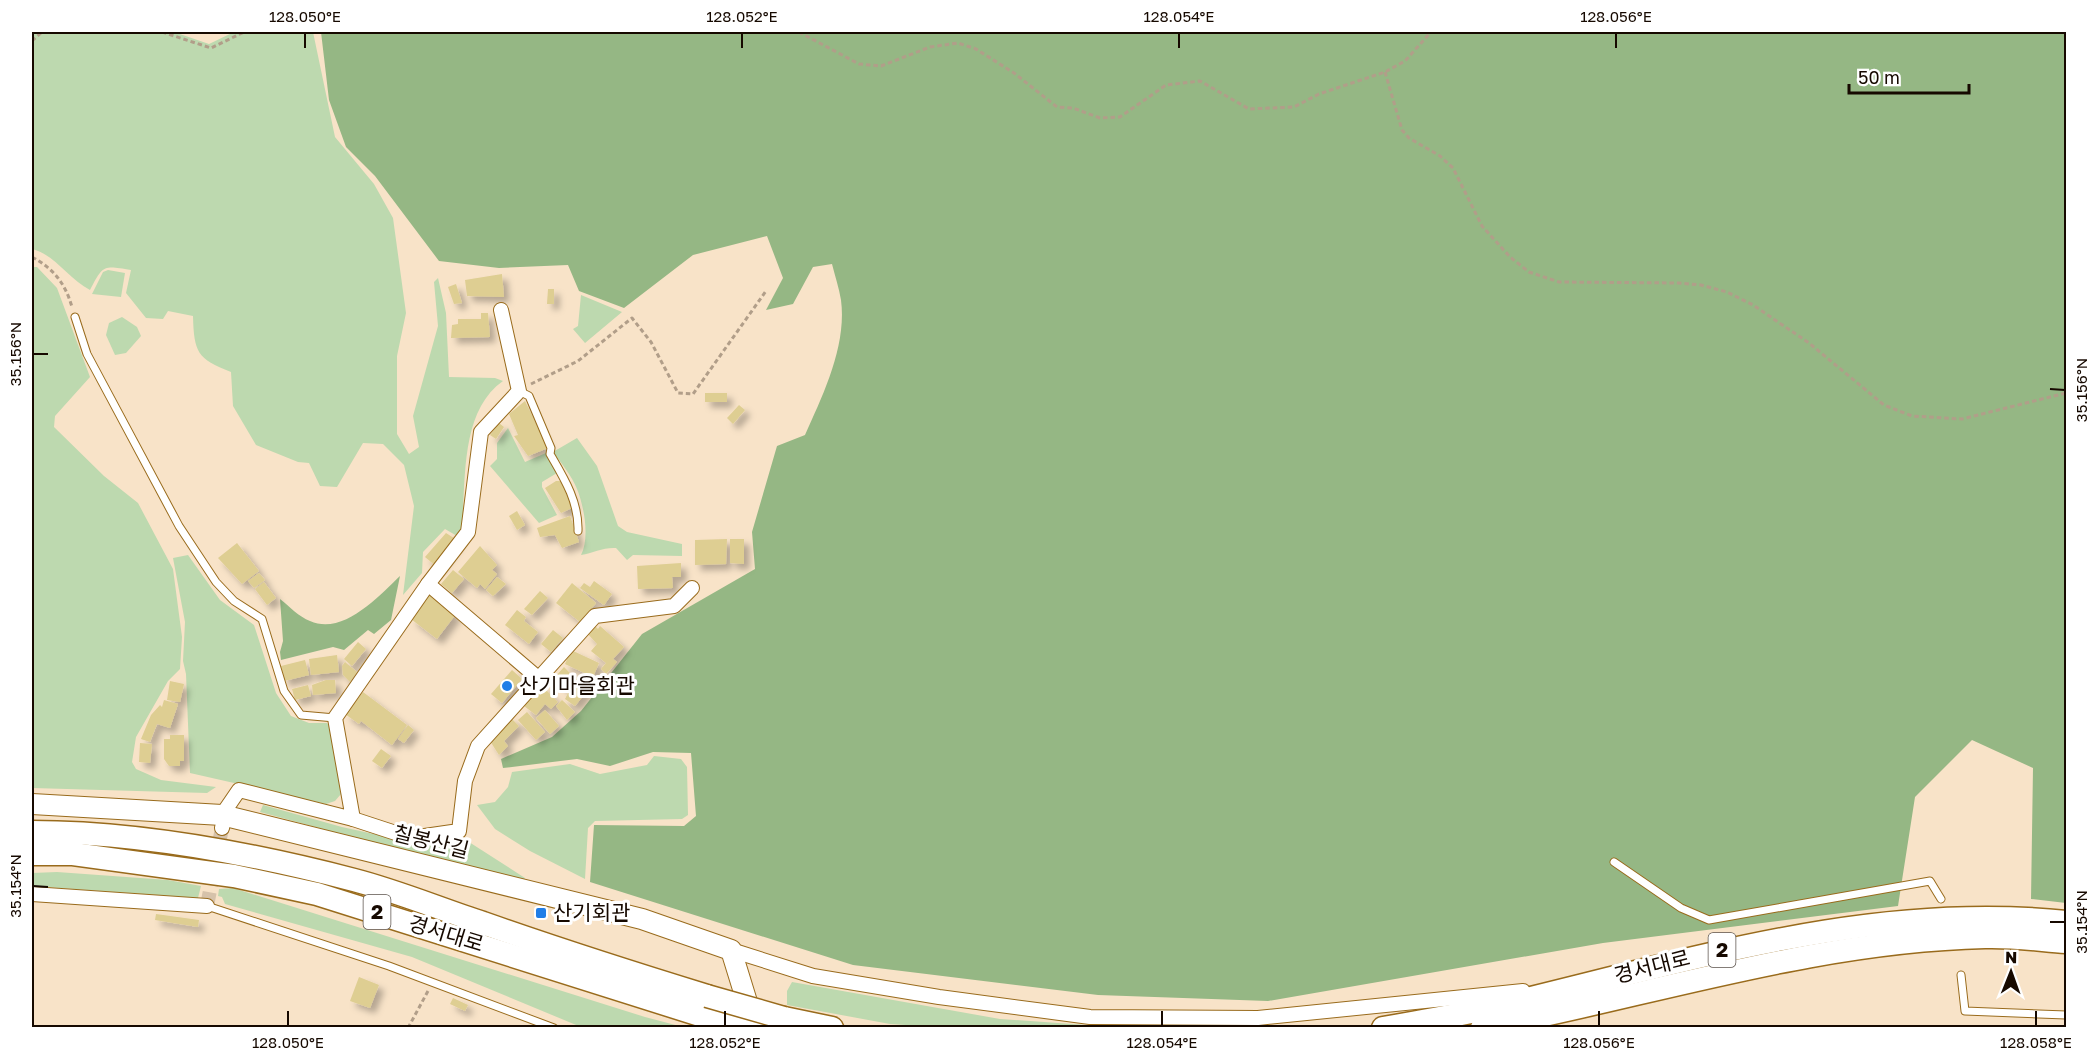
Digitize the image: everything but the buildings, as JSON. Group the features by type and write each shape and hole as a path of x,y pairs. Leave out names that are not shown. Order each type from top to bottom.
{"main road":[{"name":"경서대로","path":"32,832 58,832 166,843 242,854 356,880 586,959 784,1018 832,1028"},
{"name":"경서대로","path":"32,854 73,854 234,876 318,894 741,1028"},
{"name":"경서대로","path":"1383,1028 1479,1010 1757,942 1975,916 2067,922"},
{"name":"경서대로","path":"1482,1028 1785,961 1866,948 1986,937 2067,942"}],"street":[{"path":"353,819 335,718 428,584 468,532 481,432 519,391 501,310"},
{"path":"428,584 538,678"},
{"path":"223,822 239,790 353,819 411,838 459,831 465,781 478,746 595,616 674,606 692,588"},
{"name":"칠봉산길","path":"32,804 223,822 642,919 731,950"},
{"path":"32,894 207,906"},
{"path":"731,950 813,976 939,997 1090,1017 1258,1018 1582,985"},
{"path":"731,950 755,1028"}],"lane":[{"path":"75,317 87,354 179,526 216,582 234,602 262,620 284,691 300,716 335,718"},
{"path":"519,391 529,396 551,448 550,454 570,489 579,520 578,531"},
{"path":"1614,862 1681,908 1709,920 1930,881 1941,899"},
{"path":"207,906 433,982 554,1028"},
{"path":"1961,975 1965,1011 2067,1015"}],"path":[{"path":"32,41 42,32"},
{"path":"162,32 211,48 244,32"},
{"path":"799,32 859,64 881,66 930,46 958,42 976,49 1014,72 1057,107 1073,108 1100,118 1120,117 1166,85 1200,81 1249,109 1274,110 1294,107 1319,94 1385,72 1405,62 1431,32"},
{"path":"1385,72 1402,130 1409,138 1446,160 1453,168 1482,226 1510,257 1529,272 1559,282 1679,283 1701,285 1727,292 1753,305 1809,343 1884,405 1912,416 1962,419 2067,393"},
{"path":"32,257 44,263 63,282 75,317"},
{"path":"519,391 578,361 632,318 651,342 678,393 693,394 766,291"},
{"path":"408,1028 433,982"}],"green space":[{"path":"32,32 174,32 209,44 234,32 313,32 335,137 374,184 393,218 406,313 397,356 397,434 409,454 419,447 413,416 438,326 434,282 438,278 446,313 449,377 495,378 503,381 489,394 472,428 465,468 462,527 457,536 445,529 423,552 422,573 403,595 414,506 404,465 383,444 363,443 337,487 320,486 309,463 298,462 256,445 233,406 231,372 204,358 196,346 193,316 168,311 163,319 146,318 126,293 131,270 105,269 101,271 90,290 47,256 32,249"},
{"path":"321,32 2066,32 2066,903 2031,899 2033,768 1972,740 1915,797 1898,906 1603,943 1268,1001 1098,995 853,965 590,882 594,825 684,826 696,816 691,753 653,752 610,766 577,759 503,768 501,759 552,737 581,711 642,634 755,569 752,532 777,446 805,435 826,387 837,352 842,317 841,300 832,264 813,267 793,304 766,310 783,278 767,236 693,255 624,308 579,291 568,265 499,268 439,261 375,176 346,147 329,100"},
{"path":"32,267 37,267 57,288 90,377 55,416 54,427 104,476 138,503 173,569 182,637 180,669 168,681 136,737 132,762 136,769 161,780 216,787 207,793 32,788"},
{"path":"108,270 125,273 121,297 92,294 103,272"},
{"path":"581,295 622,312 585,343 573,329 578,326"},
{"path":"122,317 137,327 141,336 126,353 115,355 106,335 109,323"},
{"path":"508,428 525,462 546,453 557,473 542,482 542,487 557,515 539,523 490,466 497,459 497,443"},
{"path":"577,438 597,466 618,526 627,532 682,544 682,556 633,555 627,560 616,548 581,555 586,531 582,504 572,479 553,452"},
{"path":"188,555 220,600 254,625 276,693 291,716 309,723 327,723 331,728 341,794 335,801 326,804 190,773 186,674 183,661 185,622 173,558"},
{"path":"400,576 391,620 374,634 368,630 344,650 333,647 281,660 280,652 283,641 280,599 310,621 322,624 335,623 360,612"},
{"path":"654,756 681,759 687,767 688,815 682,819 595,821 588,828 585,879 530,851 495,829 477,805 495,802 508,787 512,772 570,764 600,774 647,765"},
{"path":"263,805 342,827 419,844 469,842 525,878 522,883 260,812"},
{"path":"57,872 168,880 201,886 198,898 32,886 32,873"},
{"path":"233,888 683,1027 581,1027 412,957 225,904 222,897 218,896 219,889"},
{"path":"792,982 1000,1019 1114,1027 952,1028 890,1024 787,1005 787,991"}],"tunnel":[{"path":"207,906 222,828"}],"place":[{"name":"산기마을회관","path":"507,686"},
{"name":"산기회관","path":"541,913"}]}
